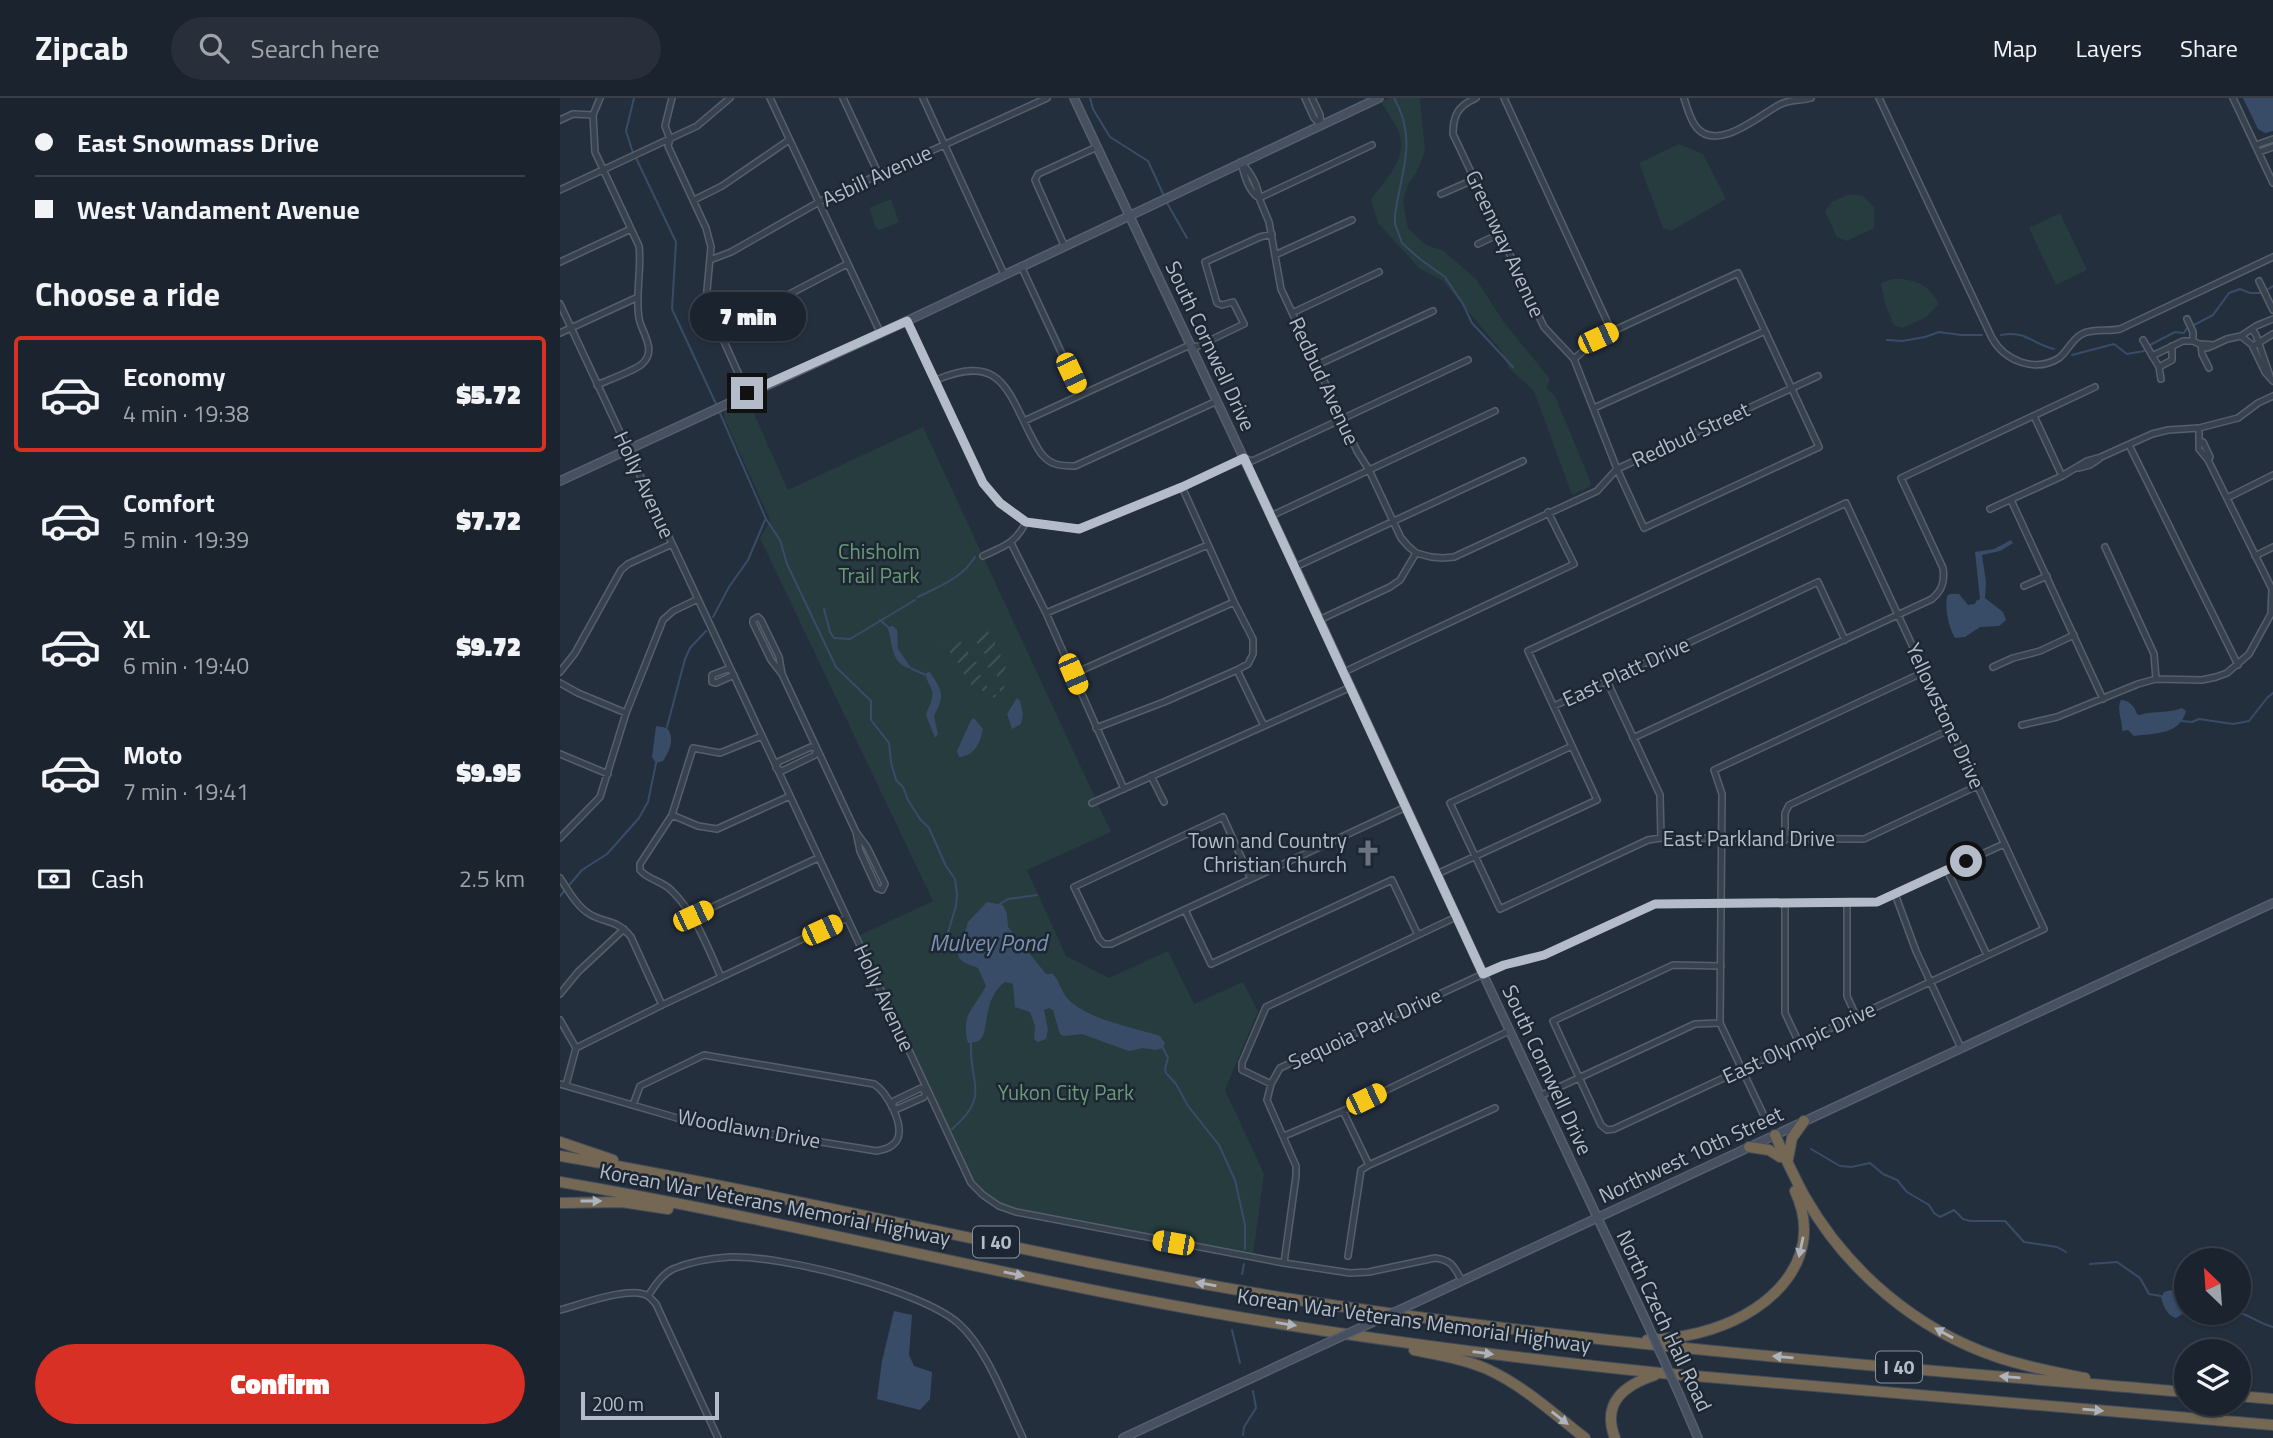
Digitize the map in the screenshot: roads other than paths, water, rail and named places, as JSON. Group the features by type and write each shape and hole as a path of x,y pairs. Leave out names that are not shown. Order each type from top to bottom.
{"highway":[{"path":"1784,1160 1789,1143 1804,1121"},
{"path":"1772,1136 1815,1213 1849,1258 1884,1293 1921,1320 1969,1346 2008,1361 2127,1387"},
{"path":"560,1142 647,1171"},
{"path":"1611,1342 1677,1338 1712,1329 1756,1307 1780,1289 1788,1279 1798,1259 1804,1229 1802,1208 1784,1160 1769,1150 1749,1147"},
{"name":"Korean War Veterans Memorial Highway","path":"560,1156 647,1171 1188,1281 1432,1320 1611,1342 2174,1391"},
{"name":"Korean War Veterans Memorial Highway","path":"560,1182 779,1224 1128,1297 1367,1338 1660,1373 2273,1425"},
{"path":"560,1203 622,1202 779,1224"},
{"path":"1367,1338 1460,1360 1488,1370 1517,1385 1585,1438"},
{"path":"1615,1438 1611,1415 1617,1399 1633,1383 1660,1373"},
{"path":"2251,1397 2273,1399"}],"main road":[{"name":"South Cornwell Drive","path":"1074,98 1320,620 1597,1219"},
{"path":"560,481 1379,98"},
{"name":"Northwest 10th Street","path":"1123,1438 2273,904"},
{"name":"North Czech Hall Road","path":"1597,1219 1698,1438"}],"street":[{"path":"597,385 642,364 646,358 648,343 639,322 636,299 639,246 595,152 593,115 600,98"},
{"path":"672,98 665,125 670,139 668,146 706,228 711,247 706,301 747,393"},
{"path":"560,190 697,126 730,98"},
{"path":"770,98 880,332"},
{"path":"843,98 879,175"},
{"path":"923,98 1004,274"},
{"name":"Asbill Avenue","path":"710,260 732,252 819,202 1047,98"},
{"path":"1305,98 1314,118 1321,125"},
{"path":"1312,98 1320,115 1321,125"},
{"name":"Greenway Avenue","path":"1476,98 1462,104 1453,119 1453,134 1544,327 1574,359 1617,469 1644,528 1819,447 1792,388"},
{"path":"1504,98 1612,332"},
{"path":"1684,98 1696,128 1713,136 1746,127 1783,103 1811,98"},
{"path":"1879,98 1992,338 2003,352 2017,362 2034,365 2054,360 2082,334 2093,330 2120,328 2273,257"},
{"path":"2233,98 2273,183"},
{"path":"560,120 573,114 593,115"},
{"path":"2256,145 2273,139"},
{"path":"694,200 722,186 789,140"},
{"path":"1259,198 1372,145"},
{"path":"1064,245 1035,180 1038,174 1097,147"},
{"path":"2259,152 2273,147"},
{"name":"Redbud Avenue","path":"1241,162 1254,195 1259,198 1272,234 1281,289 1401,538 1416,553"},
{"path":"1441,194 1474,180"},
{"path":"1275,255 1352,220"},
{"path":"560,262 631,229"},
{"path":"1024,421 1190,345 1196,347 1244,324 1233,302 1222,305 1217,303 1205,262 1272,234"},
{"path":"1478,244 1499,234"},
{"path":"718,329 847,264"},
{"path":"1021,266 1081,395"},
{"path":"1292,313 1379,272"},
{"path":"1574,359 1598,338 1738,273 1792,388"},
{"path":"2259,281 2273,310"},
{"path":"560,334 636,299"},
{"name":"Holly Avenue","path":"560,304 926,1092 971,1183 982,1195 999,1206 1016,1212 1123,1234 1350,1273 1369,1272 1435,1258 1445,1259 1452,1264 1462,1281"},
{"path":"1317,365 1433,311"},
{"path":"2187,319 2193,329 2193,341"},
{"path":"2152,356 2183,341 2193,341 2207,348 2241,336 2273,319"},
{"path":"907,321 983,483 1000,503 1026,522 1079,529 1182,487 1244,458 1252,461 1468,360"},
{"path":"2252,330 2265,372 2272,379"},
{"path":"1594,408 1765,331"},
{"path":"2255,344 2273,334"},
{"path":"2241,336 2255,344"},
{"path":"2143,340 2159,367 2161,379"},
{"path":"2200,344 2209,368"},
{"path":"2159,367 2172,360 2172,346"},
{"path":"936,380 956,372 973,370 987,373 999,380 1009,389 1039,452 1054,464 1075,466 1217,401"},
{"name":"Redbud Street","path":"1416,553 1443,558 1454,557 1597,491 1617,469 1818,376"},
{"path":"1633,738 1932,599 1940,591 1945,579 1943,568 1901,478 2095,387"},
{"path":"1990,509 2062,476 2087,461 2152,434 2225,422 2238,418 2258,402 2273,397"},
{"path":"1271,516 1495,411"},
{"path":"2035,416 2062,476"},
{"path":"2022,725 2057,718 2137,684 2156,679 2203,680 2227,673 2249,654 2263,632 2272,614 2272,589 2208,460 2210,457 2200,441 2199,428"},
{"path":"2129,445 2238,665"},
{"path":"1295,567 1523,461"},
{"path":"2227,498 2273,475"},
{"path":"1097,728 1237,670 1248,664 1252,654 1253,639 1182,487"},
{"path":"2011,500 2103,699"},
{"name":"Yellowstone Drive","path":"1554,706 1528,651 1846,503 2044,929"},
{"path":"1344,672 1574,564 1548,512"},
{"path":"982,556 1011,543 1019,536 1026,522"},
{"path":"1011,543 1046,613 1124,789"},
{"path":"560,672 575,653 621,570 671,544"},
{"path":"1046,613 1209,545"},
{"path":"2105,547 2154,654 2156,679"},
{"path":"2255,556 2273,547"},
{"path":"1320,620 1401,580 1416,553"},
{"path":"2024,586 2047,576"},
{"name":"East Platt Drive","path":"1475,856 1597,800 1554,706 1818,582 1844,640"},
{"path":"560,838 600,797 626,713 663,620 673,611 698,599"},
{"path":"1073,674 1234,602"},
{"path":"782,674 779,657 761,620 755,617 753,623 771,660 782,674 856,832 877,888 882,890 885,884 867,847 856,832"},
{"path":"1993,667 2040,651 2074,635"},
{"path":"730,668 712,675 712,682 716,683 734,675"},
{"path":"1237,670 1264,726"},
{"path":"1765,1118 1720,1023 1722,794 1714,770 1924,672"},
{"path":"1607,681 1660,794 1661,838"},
{"path":"560,682 578,693 626,713"},
{"path":"1093,803 1351,687"},
{"path":"1785,840 1785,813 1789,805 1951,729"},
{"path":"721,977 693,916 667,886 644,875 640,864 672,815 693,748 720,753 762,736"},
{"path":"1437,874 1475,856 1450,803 1572,746"},
{"path":"776,768 782,771 815,755 817,749"},
{"path":"560,754 608,774"},
{"path":"1152,776 1164,802"},
{"name":"East Parkland Drive","path":"1475,856 1500,909 1648,840 1864,839 1977,786"},
{"path":"672,815 698,826 717,829 790,796"},
{"path":"1251,879 1223,817 1074,887 1098,939 1104,944 1111,944 1185,910 1406,807"},
{"path":"560,824 568,830"},
{"name":"Sequoia Park Drive","path":"1284,1263 1296,1166 1267,1100 1271,1084 1280,1069 1483,974 1504,965 1544,955 1655,904 1877,902 2004,844"},
{"path":"693,916 818,858"},
{"path":"1947,870 1987,955"},
{"path":"561,879 580,906 590,914 615,923 631,937 662,1005"},
{"path":"1185,910 1211,964 1392,880 1418,934"},
{"path":"1895,894 1930,982 1961,1048"},
{"path":"1785,903 1785,1013 1800,1043"},
{"path":"1847,904 1847,996 1856,1016"},
{"path":"1271,1084 1242,1070 1242,1063 1266,1007 1456,917"},
{"path":"563,1085 576,1048 847,918"},
{"path":"560,994 578,972 624,929"},
{"name":"East Olympic Drive","path":"1579,1078 1601,1125 1606,1130 1614,1129 2044,929"},
{"path":"1579,1078 1553,1021 1673,965 1721,966"},
{"path":"560,1020 576,1048"},
{"path":"1541,1096 1695,1024 1720,1023"},
{"path":"1284,1136 1343,1111 1509,1031"},
{"path":"633,1105 640,1086 704,1055 874,1084 882,1089 892,1107"},
{"name":"Woodlawn Drive","path":"563,1085 684,1120 877,1151 890,1148 898,1139 900,1128 892,1107"},
{"path":"892,1107 894,1101 921,1088 926,1092"},
{"path":"1348,1256 1361,1170 1495,1108"},
{"path":"1343,1111 1369,1165"},
{"path":"648,1296 672,1270 702,1261 732,1257 766,1260 844,1276 890,1290 946,1314 968,1333 984,1356 1023,1438"},
{"path":"560,1310 621,1293 639,1292 648,1296 656,1304 718,1438"}],"water":[{"path":"2243,98 2273,98 2273,131 2265,133 2258,129"},
{"path":"2011,540 2013,543 2000,551 1982,555 1986,582 1985,598 2003,612 2006,620 1999,626 1980,627 1965,637 1955,638 1946,607 1947,596 1959,594 1968,605 1975,604 1980,599 1975,552 1994,549"},
{"path":"893,626 897,630 898,649 912,669 896,659 888,629"},
{"path":"930,672 941,694 934,716 938,734 935,738 926,715 932,697 926,676 926,673"},
{"path":"1017,698 1023,714 1021,724 1012,729 1007,714"},
{"path":"2121,700 2133,706 2140,715 2182,708 2186,711 2183,719 2172,729 2134,736 2128,730 2122,731 2119,708"},
{"path":"974,718 983,729 980,739 973,751 959,757 957,751"},
{"path":"656,726 667,728 671,740 663,761 656,763 652,757"},
{"name":"Mulvey Pond","path":"987,902 1003,905 1008,927 1046,974 1053,974 1065,996 1076,1006 1111,1022 1160,1036 1165,1043 1163,1048 1129,1051 1082,1034 1064,1036 1060,1034 1053,1010 1049,1008 1044,1010 1048,1030 1046,1039 1038,1042 1034,1039 1035,1026 1030,1012 1015,1007 1013,984 1005,982 989,1006 983,1036 979,1041 968,1043 967,1019 986,986 978,968 963,962 958,954 968,922"},
{"path":"2174,1291 2174,1317 2168,1313 2161,1298 2164,1292"},
{"path":"894,1311 912,1315 909,1355 914,1366 932,1372 930,1399 920,1410 877,1399 882,1361"}],"waterway":[{"path":"633,153 626,131 634,98"},
{"path":"1090,98 1093,109 1110,137 1148,161 1165,198"},
{"path":"1394,98 1401,113 1406,142 1404,170 1395,215 1395,224 1402,243 1445,277 1472,323 1513,367"},
{"path":"636,158 676,242 672,309 717,406"},
{"path":"1167,203 1187,238"},
{"path":"2267,290 2273,286"},
{"path":"2194,325 2213,315 2229,293 2240,289 2261,293"},
{"path":"2150,345 2175,332 2184,333 2187,328"},
{"path":"1887,340 1902,341 1939,332 1982,335"},
{"path":"2001,335 2016,334 2054,349"},
{"path":"2072,355 2114,344 2127,354 2144,351"},
{"path":"719,411 766,519 780,540 787,564 836,667 871,701 871,720 889,743 896,780 903,787 920,819 929,828 946,866 955,879 956,906 946,939 952,947 960,950"},
{"path":"713,617 748,560 765,520"},
{"path":"918,597 957,576 975,557"},
{"path":"824,609 834,638 850,639 915,600"},
{"path":"880,620 888,627"},
{"path":"667,727 685,659 690,648 706,631"},
{"path":"912,669 926,675"},
{"path":"2182,721 2192,722 2199,719 2233,724 2249,721 2273,693"},
{"path":"560,896 582,870 607,854 639,818 648,802 656,763"},
{"path":"1000,904 1008,899 1037,895"},
{"path":"952,1129 964,1118 975,1098 971,1043"},
{"path":"1163,1048 1168,1058 1166,1073 1219,1145 1235,1180 1245,1225 1245,1249"},
{"path":"1811,1149 1840,1166 1870,1163 1883,1174 1897,1180 1907,1192 1929,1205 1940,1217 1954,1210 1963,1219 1970,1221 2005,1221 2024,1242 2057,1247 2066,1252"},
{"path":"2090,1264 2117,1262 2140,1278 2149,1294 2161,1296"},
{"path":"1242,1274 1244,1264"},
{"path":"2251,1318 2273,1327"},
{"path":"1232,1330 1240,1363"},
{"path":"1243,1435 1244,1427 1256,1408 1253,1391"}],"place":[{"name":"Town and Country Christian Church","path":"1368,853"}],"park label":[{"name":"Chisholm Trail Park","path":"879,564"},
{"name":"Yukon City Park","path":"1066,1093"}]}
